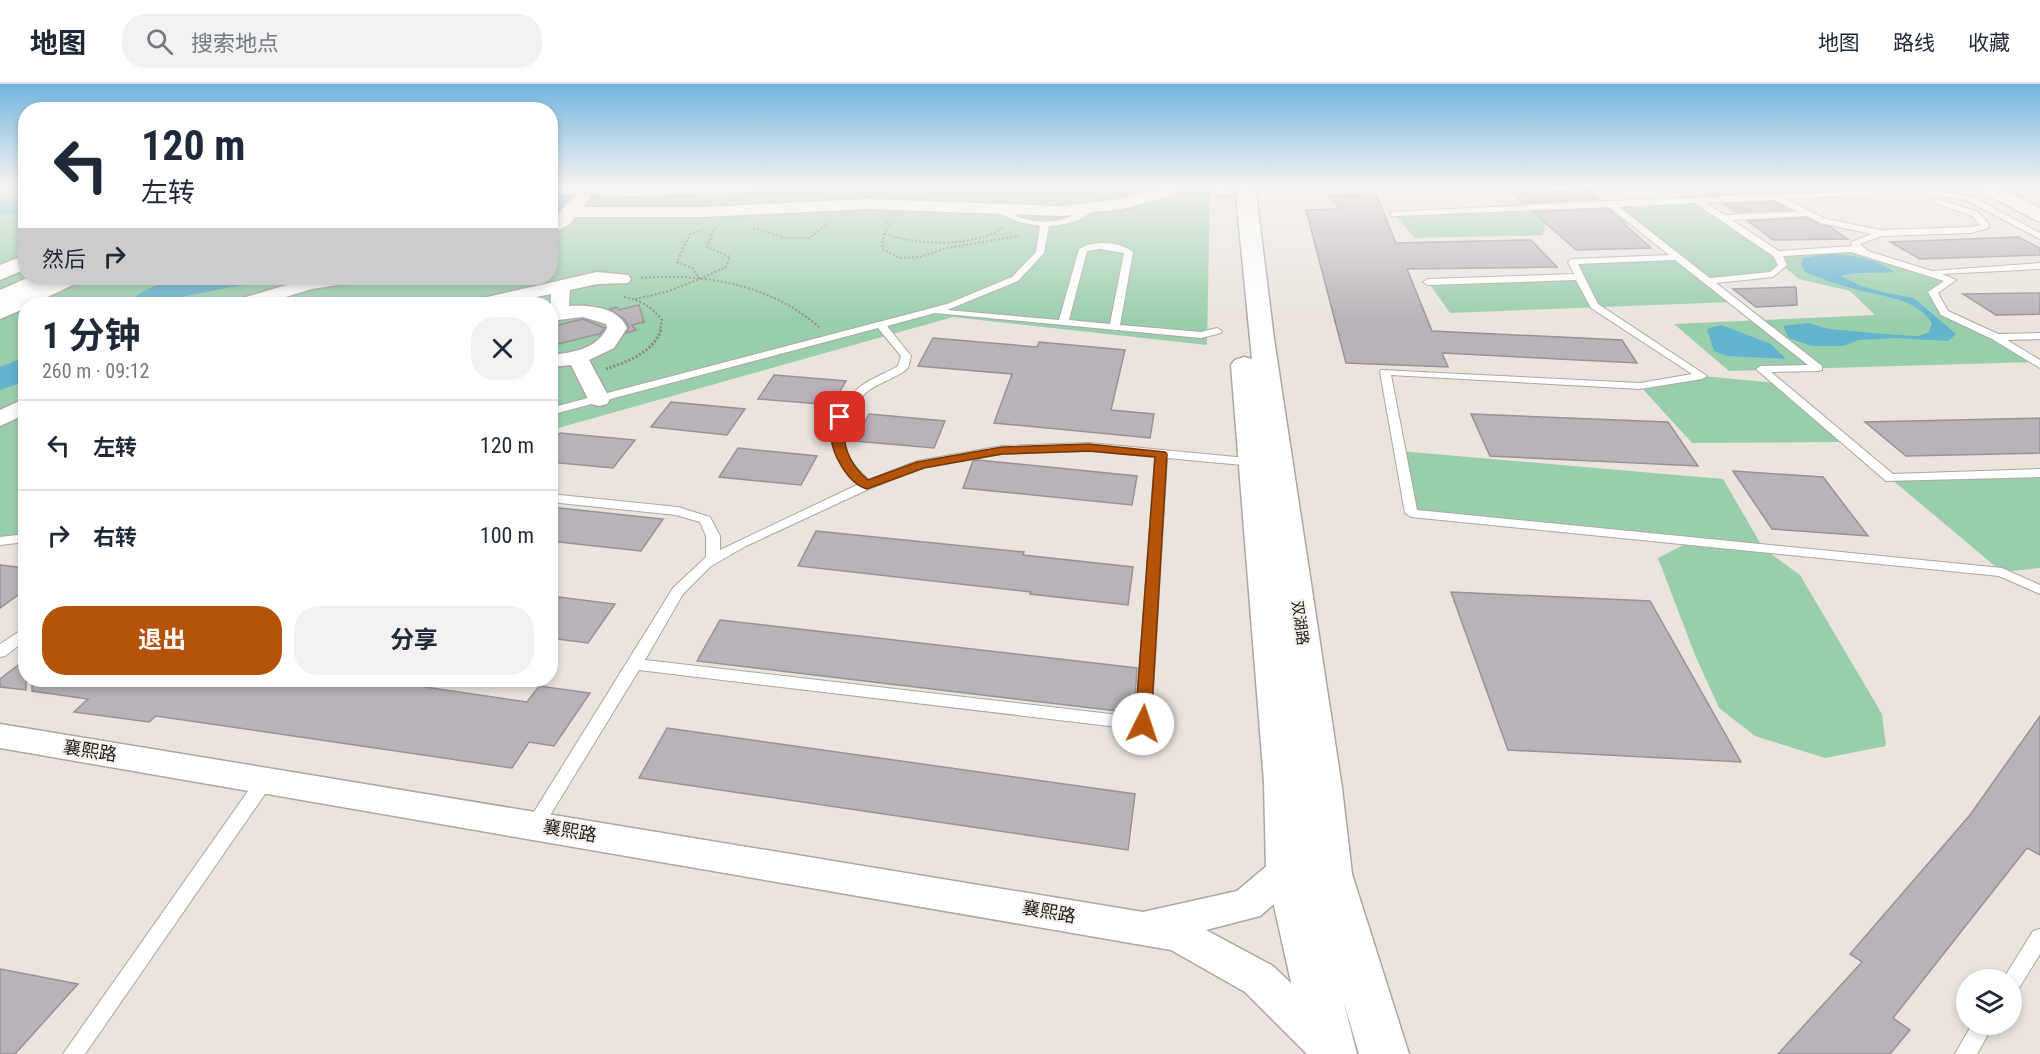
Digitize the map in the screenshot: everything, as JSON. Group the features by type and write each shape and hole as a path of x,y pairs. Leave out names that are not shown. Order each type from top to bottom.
{"main road":[{"name":"双湖路","path":"1232,230 1284,782 1288,870 1331,1052"},
{"name":"双湖路","path":"1243,230 1262,339 1322,788 1330,874 1384,1054"},
{"path":"0,298 29,285"},
{"path":"30,297 55,285"},
{"path":"0,312 18,303"}],"street":[{"path":"526,297 597,278 622,279"},
{"path":"266,297 307,285"},
{"path":"558,300 561,286"},
{"path":"558,314 584,312 605,316 614,321 617,328 615,336 606,344 577,357 558,360"},
{"path":"577,357 599,399"},
{"path":"0,419 18,409"},
{"name":"襄熙路","path":"0,736 1178,934 1259,979 1331,1052"},
{"path":"1139,927 1247,905 1288,870"}],"lane":[{"path":"558,410 950,306 1015,279 1040,253 1044,230"},
{"path":"1643,230 1818,368 1761,369 1890,478 2040,473"},
{"path":"1706,281 1773,274 1783,266 1777,254 1741,230"},
{"path":"1868,230 1881,233 1963,230"},
{"path":"1869,254 1854,244 1881,233"},
{"path":"1063,323 1083,249 1089,246 1122,248 1129,252 1114,327"},
{"path":"1777,254 1852,249 1951,280 1933,292 1944,313 1996,337 2040,365"},
{"path":"1676,257 1572,262 1594,306 1702,376 1640,386 1385,372 1410,513 2002,572 2040,590"},
{"path":"1928,272 2040,266"},
{"path":"1428,282 1580,277"},
{"path":"931,311 1202,335 1217,332"},
{"path":"867,485 853,473 840,451 836,435 840,417 863,389 903,368 906,356 880,324"},
{"path":"1996,337 2040,336"},
{"path":"534,825 678,591 713,558 741,543 867,485 921,464 1002,450 1089,447 1254,462"},
{"path":"635,664 1143,724 1161,454"},
{"path":"558,499 678,511 705,520 713,536 713,558"},
{"path":"0,541 18,539"},
{"path":"0,652 18,638"},
{"path":"74,1054 266,779"},
{"path":"2020,969 2040,937"},
{"path":"1965,1054 1977,1035"}],"path":[{"path":"699,279 692,268 677,262 690,234 702,230"},
{"path":"636,299 666,292 726,267 730,257 707,247 713,230"},
{"path":"760,230 786,238 809,238 817,230"},
{"path":"886,230 882,249 900,258 920,257 947,248 1037,230"},
{"path":"884,234 914,242 966,239 998,233 1001,230"},
{"path":"622,279 681,276 773,297 805,313 829,338"}],"green space":[{"path":"0,230 18,230 18,285 558,285 558,230 1209,230 1207,345 953,317 558,428 558,297 18,297 18,539 0,541"},
{"path":"1408,230 1544,230 1543,235 1415,238"},
{"path":"1642,230 1741,230 1777,254 1852,249 1951,280 1934,293 1944,313 2036,362 1729,371 1674,324 1875,315 1850,291 1799,279 1783,266 1773,274 1707,281 1732,302 1450,313 1428,282 1579,277 1572,262 1674,257"},
{"path":"1702,376 1777,383 1847,442 1692,443 1640,386"},
{"path":"1399,451 1723,479 1763,548 1800,575 1882,714 1886,746 1825,758 1755,736 1719,708 1695,655 1658,558 1689,542 1411,513"},
{"path":"2040,473 2040,568 2002,572 1890,478"}],"water":[{"path":"1828,254 1862,258 1887,267 1894,272 1841,276 1861,286 1914,298 1956,334 1948,341 1894,338 1859,340 1843,346 1812,346 1789,338 1783,326 1808,323 1829,329 1896,335 1919,336 1929,332 1932,323 1917,308 1908,303 1844,286 1805,272 1801,265 1803,258"},
{"path":"1721,325 1771,344 1786,359 1727,356 1714,351 1707,329"}],"building":[{"path":"1311,230 1391,230 1396,243 1531,240 1557,267 1407,269 1432,331 1622,340 1637,363 1442,353 1448,367 1346,363"},
{"path":"1554,230 1631,230 1651,248 1576,250"},
{"path":"1760,230 1835,230 1848,239 1773,240"},
{"path":"2018,237 2040,248 2040,255 1920,259 1890,242"},
{"path":"1796,287 1797,305 1756,307 1733,289"},
{"path":"2040,293 2040,314 1996,315 1963,294"},
{"path":"639,305 644,322 632,325 636,330 626,333 629,327 625,320 610,309 617,307 619,310"},
{"path":"583,319 605,328 599,335 558,344 558,325"},
{"path":"933,338 1037,347 1039,342 1125,350 1111,410 1154,414 1150,438 994,423 1012,374 918,366"},
{"path":"774,375 846,381 832,405 758,399"},
{"path":"671,402 745,409 727,435 651,427"},
{"path":"869,414 945,421 934,448 855,441"},
{"path":"1471,414 1668,422 1698,466 1490,456"},
{"path":"2040,418 2040,453 1906,456 1865,422"},
{"path":"560,433 635,440 613,468 558,463 558,435"},
{"path":"738,448 817,456 801,485 719,477"},
{"path":"973,461 1137,476 1132,505 963,488"},
{"path":"1733,471 1823,477 1868,536 1772,529"},
{"path":"558,508 663,519 641,551 558,542"},
{"path":"816,531 1024,552 1023,555 1133,567 1128,605 798,566"},
{"path":"0,565 18,567 18,595 0,608"},
{"path":"1451,592 1650,601 1741,762 1508,750"},
{"path":"558,597 615,604 588,643 558,639"},
{"path":"720,620 1137,668 1134,713 697,661"},
{"path":"18,665 18,687 26,687 26,690 0,687 0,679"},
{"path":"32,687 425,687 527,702 538,687 590,693 554,746 529,742 512,768 156,716 149,722 74,712 88,699 32,691"},
{"path":"2040,716 2040,855 2027,848 1893,1018 1910,1030 1890,1054 1778,1054 1862,962 1850,954 1970,815"},
{"path":"667,728 1135,794 1128,850 639,778"},
{"path":"0,969 78,984 15,1054 0,1054"}],"waterway":[{"path":"158,297 173,289 196,285"},
{"path":"0,380 18,371"}],"route":[{"path":"840,417 836,435 840,451 853,473 867,485 921,464 1002,450 1089,447 1161,454 1143,724"}]}
